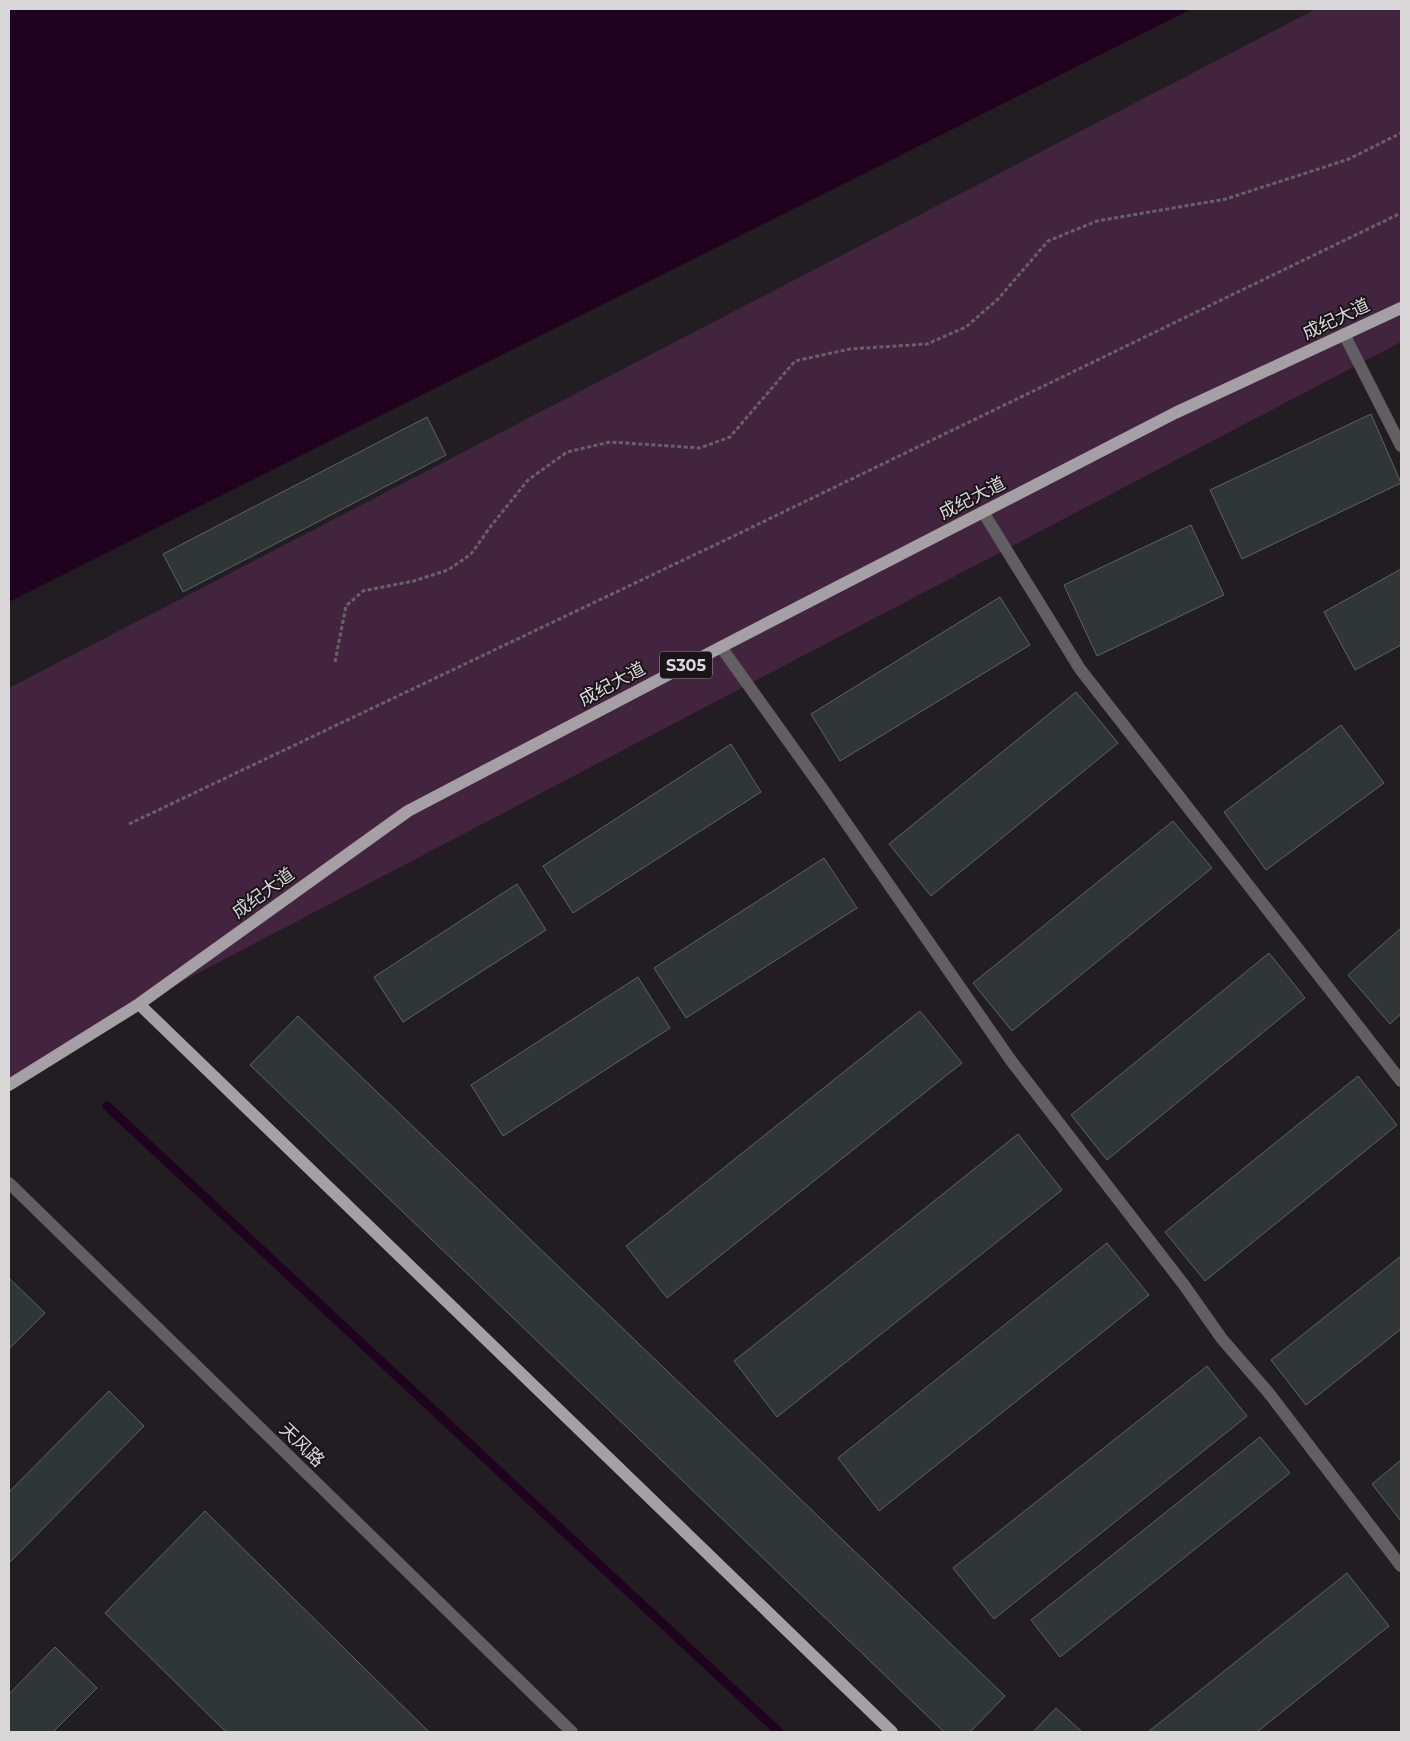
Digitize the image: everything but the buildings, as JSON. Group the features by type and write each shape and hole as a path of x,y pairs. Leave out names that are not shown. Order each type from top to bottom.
{"main road":[{"name":"成纪大道","path":"9,1085 140,1004 408,811 1175,413 1401,308"},
{"path":"140,1004 892,1732"}],"street":[{"path":"1344,334 1401,446"},
{"path":"982,512 1080,669 1401,1081"},
{"path":"721,647 824,791 1012,1062 1178,1278 1222,1339 1268,1392 1401,1566"},
{"name":"天风路","path":"9,1184 572,1732"}],"path":[{"path":"335,662 346,606 363,591 414,581 448,570 464,559 471,554 528,480 567,452 610,442 700,448 730,437 795,361 850,349 927,344 966,327 998,299 1048,241 1097,221 1226,200 1349,159 1401,133"},
{"path":"129,824 738,534 1401,213"}],"shaded area":[{"path":"9,9 1192,9 9,602"},
{"path":"1316,9 1401,9 1401,342 139,1004 9,1079 9,688"}],"waterway":[{"path":"107,1106 779,1732"}]}
